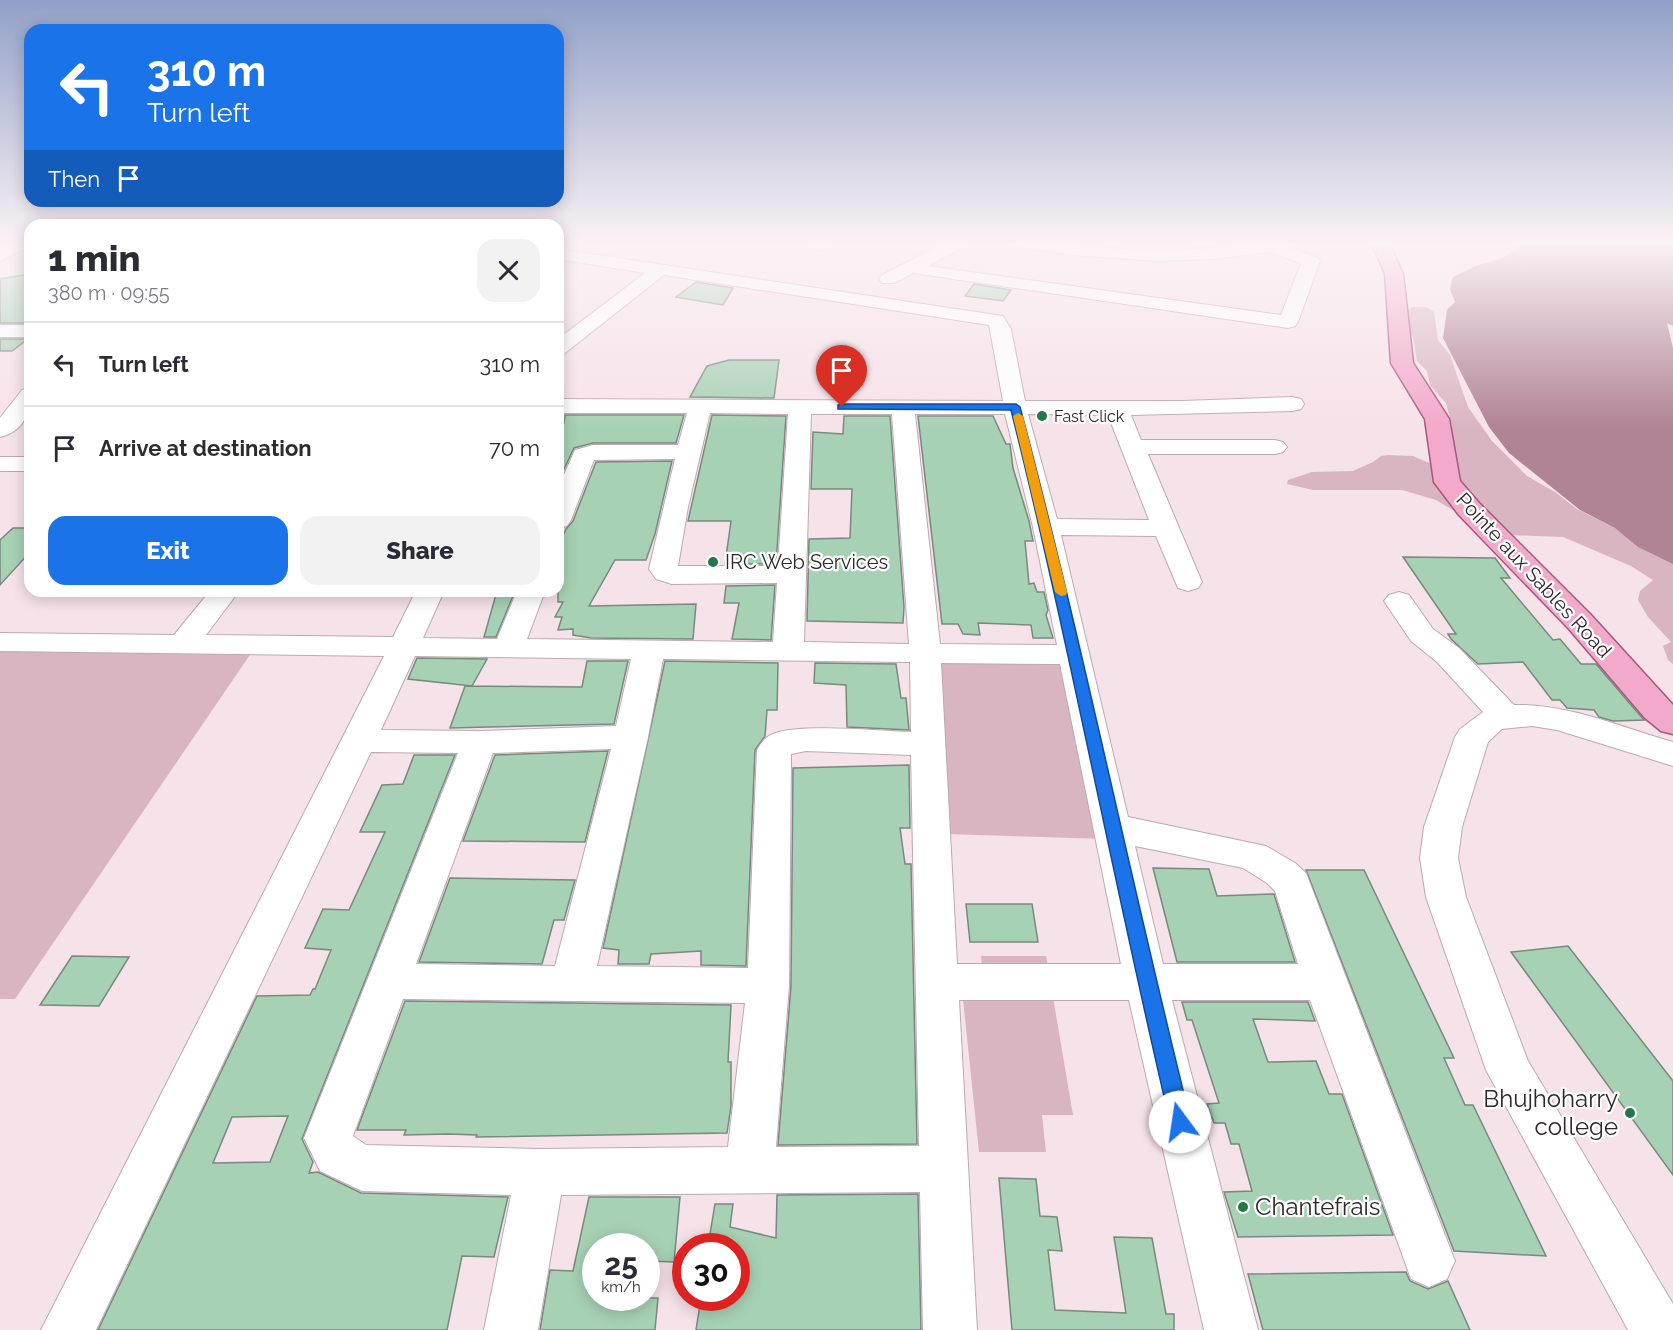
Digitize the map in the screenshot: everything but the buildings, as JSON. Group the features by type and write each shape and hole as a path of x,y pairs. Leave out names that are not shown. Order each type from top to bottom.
{"main road":[{"name":"Pointe aux Sables Road","path":"1396,304 1401,363 1437,418 1447,482 1469,509 1580,622 1657,710 1673,723"}],"street":[{"path":"564,340 613,304"},
{"path":"889,304 996,320 1001,328 1016,407 1075,655 1146,983 1231,1330"},
{"path":"996,320 1008,304"},
{"path":"1162,304 1288,322 1295,304"},
{"path":"0,331 24,331"},
{"path":"0,430 12,420 24,403"},
{"path":"564,406 1293,405"},
{"path":"700,406 663,569 666,573 792,574"},
{"path":"788,651 800,406"},
{"path":"1133,447 1275,447 1248,406"},
{"path":"903,407 925,653 950,1330"},
{"path":"1116,407 1188,582"},
{"path":"564,505 584,455 593,452 688,452"},
{"path":"0,464 24,464"},
{"path":"1046,527 1165,528"},
{"path":"183,644 220,597"},
{"path":"68,1330 359,741 426,597"},
{"path":"509,647 529,597"},
{"path":"1399,601 1422,635 1448,654 1506,716"},
{"path":"0,642 1075,655"},
{"path":"572,984 631,737 649,649"},
{"path":"1658,1330 1509,1070 1446,897 1440,858 1443,827 1472,737 1490,721 1506,716 1532,715 1560,720 1673,754"},
{"path":"359,741 480,742 631,737"},
{"path":"750,1171 768,986 774,750 784,742 806,740 928,744"},
{"path":"480,742 328,1138 337,1155 362,1168 540,1172 943,1169"},
{"path":"1113,828 1253,856 1281,873 1292,884 1325,982 1429,1261"},
{"path":"388,981 768,986"},
{"path":"936,982 1325,982"},
{"path":"511,1330 540,1172"}],"shaded area":[{"path":"1453,304 1673,304 1673,326 1667,323 1673,348 1673,564 1638,547 1615,528 1580,510 1509,453 1489,427 1443,338 1447,310"},
{"path":"1413,307 1426,307 1434,312 1438,340 1450,355 1468,407 1492,441 1527,476 1555,492 1577,509 1617,529 1641,548 1673,563 1673,664 1668,660 1663,646 1671,642 1648,617 1638,600 1640,591 1653,580 1631,566 1563,537 1509,535 1456,512 1436,500 1402,490 1313,490 1287,484 1288,480 1312,472 1353,471 1381,456 1388,455 1413,456 1441,468 1458,467 1451,444 1452,426 1446,403 1430,385 1427,371 1417,361 1413,337 1402,319"},
{"path":"0,642 256,646 15,999 0,999"},
{"path":"940,654 1061,657 1105,839 944,834"},
{"path":"981,956 1046,956 1073,1115 1042,1115 1046,1152 979,1152 961,980 984,980"}],"slow traffic":[{"path":"1018,416 1061,592"}],"place":[{"name":"Fast Click","path":"1042,416"},
{"name":"IRC Web Services","path":"713,562"},
{"name":"Bhujhoharry college","path":"1630,1113"},
{"name":"Chantefrais","path":"1243,1207"}],"route":[{"path":"842,407 1016,407 1046,527 1146,983 1180,1122"}]}
